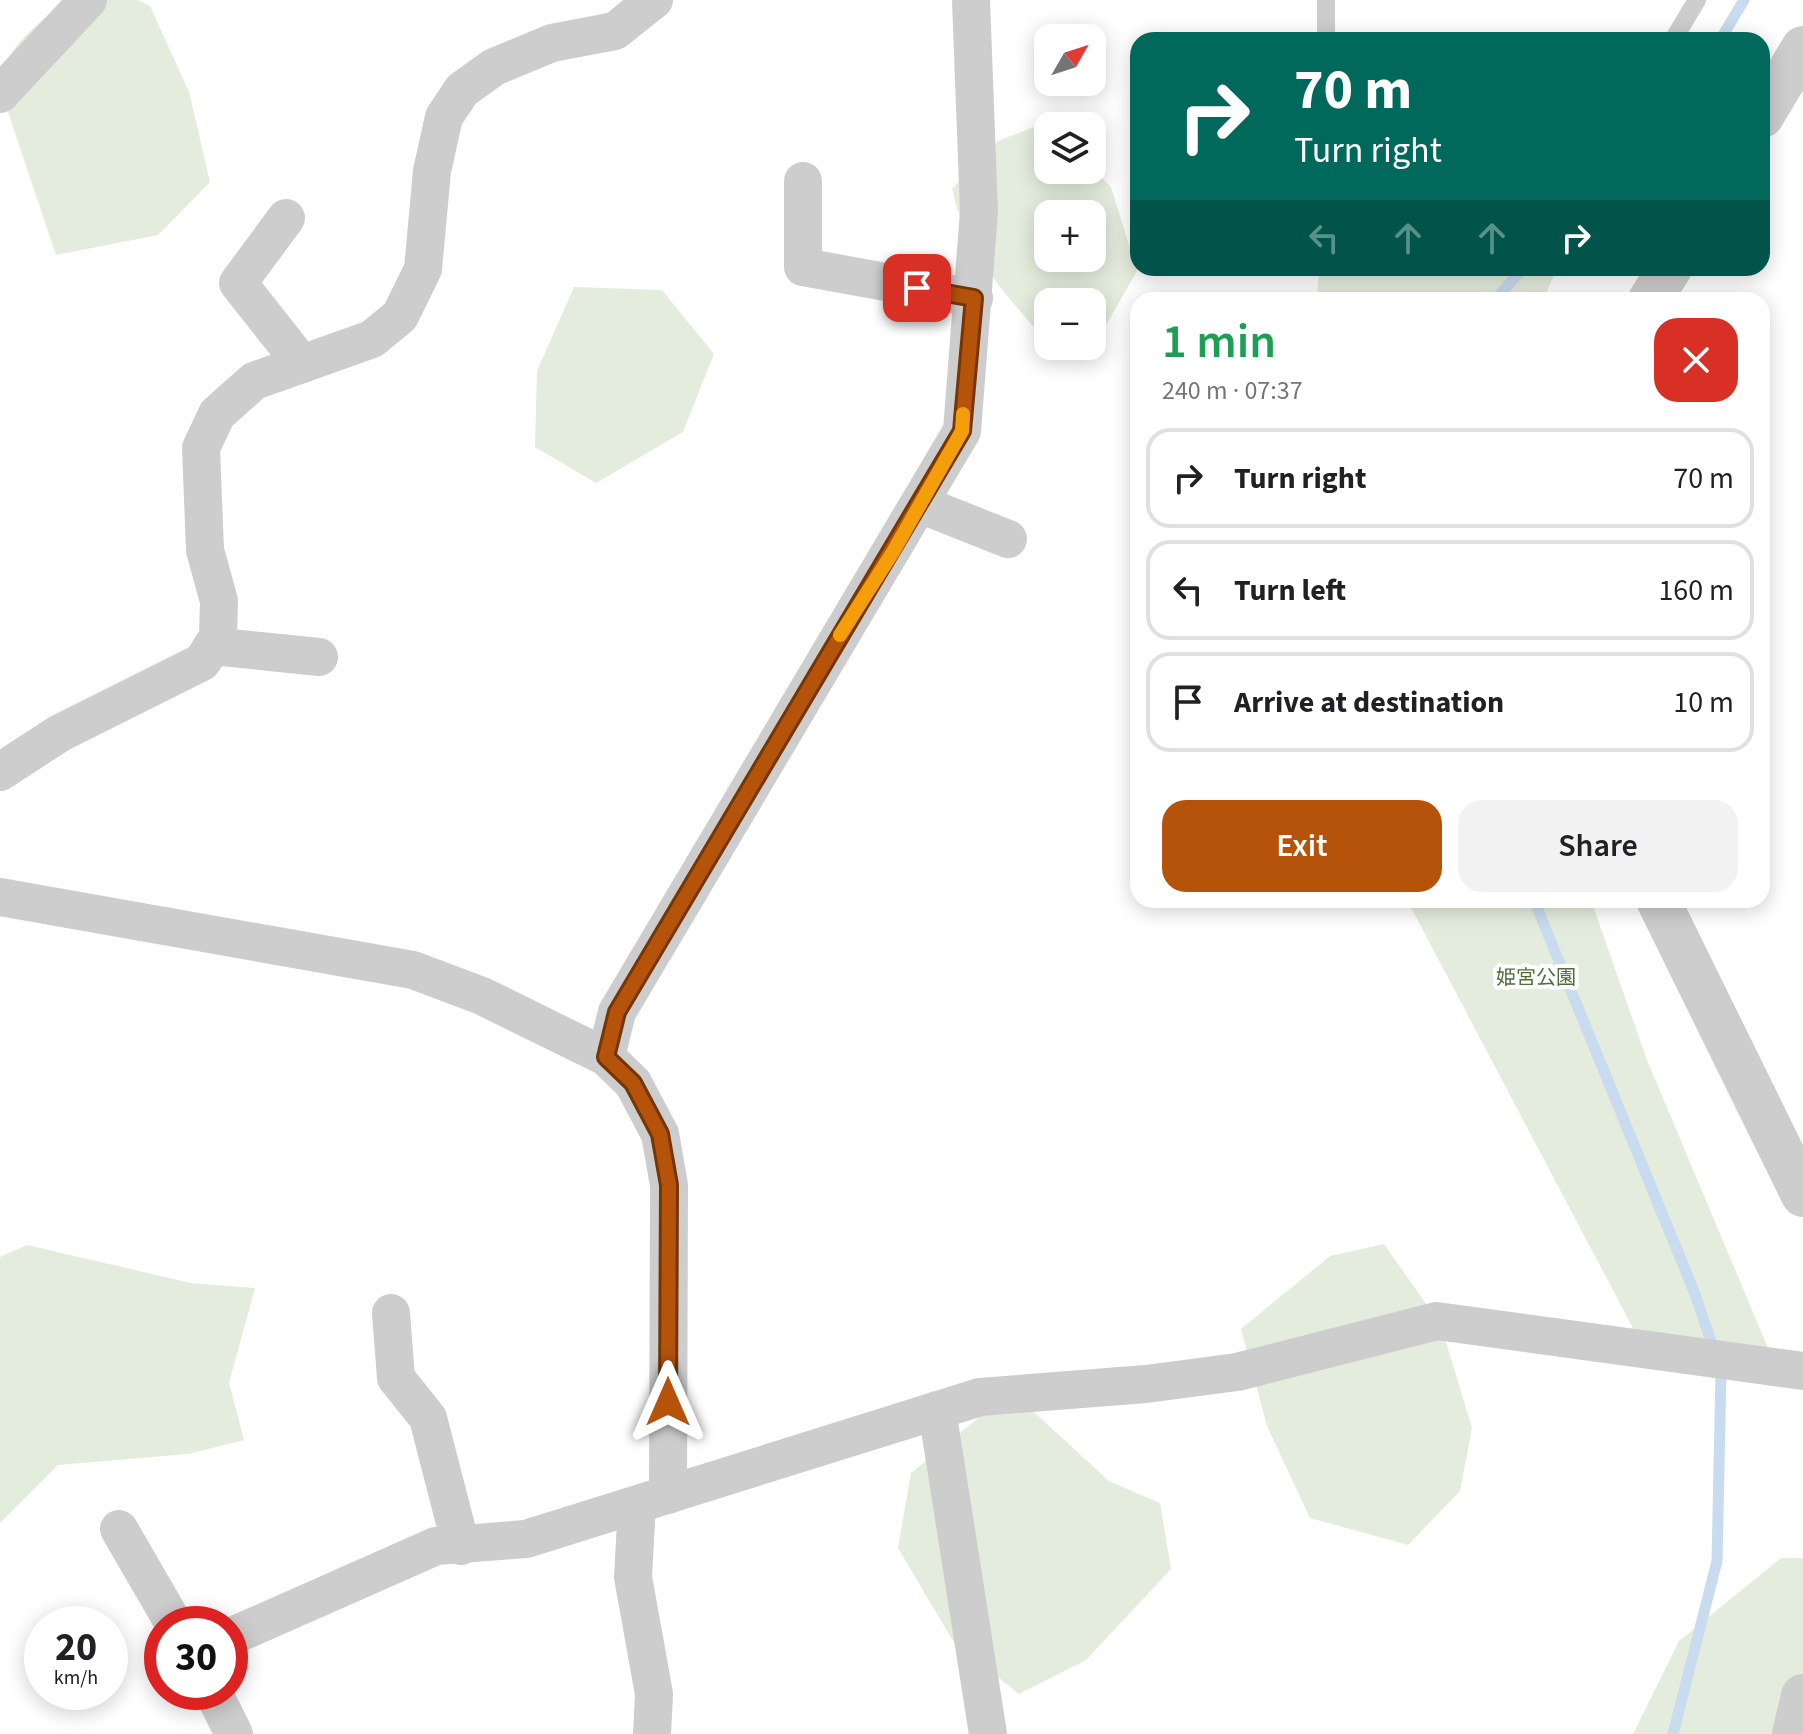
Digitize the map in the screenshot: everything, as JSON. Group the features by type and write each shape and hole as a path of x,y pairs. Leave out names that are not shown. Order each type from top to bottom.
{"street":[{"path":"0,94 88,0"},
{"path":"0,772 60,733 202,662 218,637 219,601 205,550 201,448 217,414 254,381 372,339 400,316 423,269 435,157 444,117 462,90 494,67 552,43 615,31 654,0"},
{"path":"606,1057 617,1012 962,431 979,212 971,0"},
{"path":"1770,103 1803,48"},
{"path":"803,181 803,267 974,298"},
{"path":"286,218 238,283 302,364"},
{"path":"920,504 1008,539"},
{"path":"212,646 319,657"},
{"path":"0,897 413,970 482,996 606,1057 633,1083 660,1134 669,1185 652,1500 633,1577 654,1694 652,1734"},
{"path":"1662,908 1803,1195"},
{"path":"391,1313 396,1378 428,1418 461,1546"},
{"path":"248,1629 436,1546 526,1539 980,1397 1146,1384 1237,1372 1437,1321 1803,1371"},
{"path":"937,1410 988,1734"},
{"path":"119,1529 164,1606"},
{"path":"1794,1734 1803,1696"},
{"path":"222,1710 234,1734"}],"lane":[{"path":"1326,0 1326,32"},
{"path":"1678,32 1697,0"}],"green space":[{"path":"67,0 138,0 150,6 189,92 210,182 158,235 56,255 0,88 2,74 14,49 34,27"},
{"path":"1034,127 1034,184 1106,182 1111,187 1130,248 1130,276 1134,276 1106,325 1106,288 1034,288 1034,327 987,270 958,212 952,189 998,141"},
{"path":"1318,276 1554,276 1546,292 1318,292"},
{"path":"574,287 662,290 714,354 683,432 596,483 535,447 537,371"},
{"name":"姫宮公園","path":"1411,908 1594,908 1647,1060 1776,1367 1644,1349"},
{"path":"1384,1244 1441,1325 1472,1428 1460,1491 1408,1545 1310,1518 1267,1426 1241,1329 1330,1256"},
{"path":"27,1245 191,1283 255,1288 229,1383 244,1440 188,1454 58,1465 0,1523 0,1257"},
{"path":"1023,1402 1109,1481 1160,1503 1171,1569 1086,1660 1019,1694 953,1641 898,1548 911,1473 987,1411"},
{"path":"1781,1558 1803,1558 1803,1734 1633,1734 1679,1641"}],"waterway":[{"path":"1725,32 1744,0"},
{"path":"1502,292 1516,276"},
{"path":"1537,908 1695,1294 1721,1371 1717,1561 1673,1734"}],"slow traffic":[{"path":"840,635 893,552 962,431 963,414"}],"route":[{"path":"668,1402 669,1185 660,1134 633,1083 606,1057 617,1012 849,619 893,552 962,431 974,298 917,288"}]}
